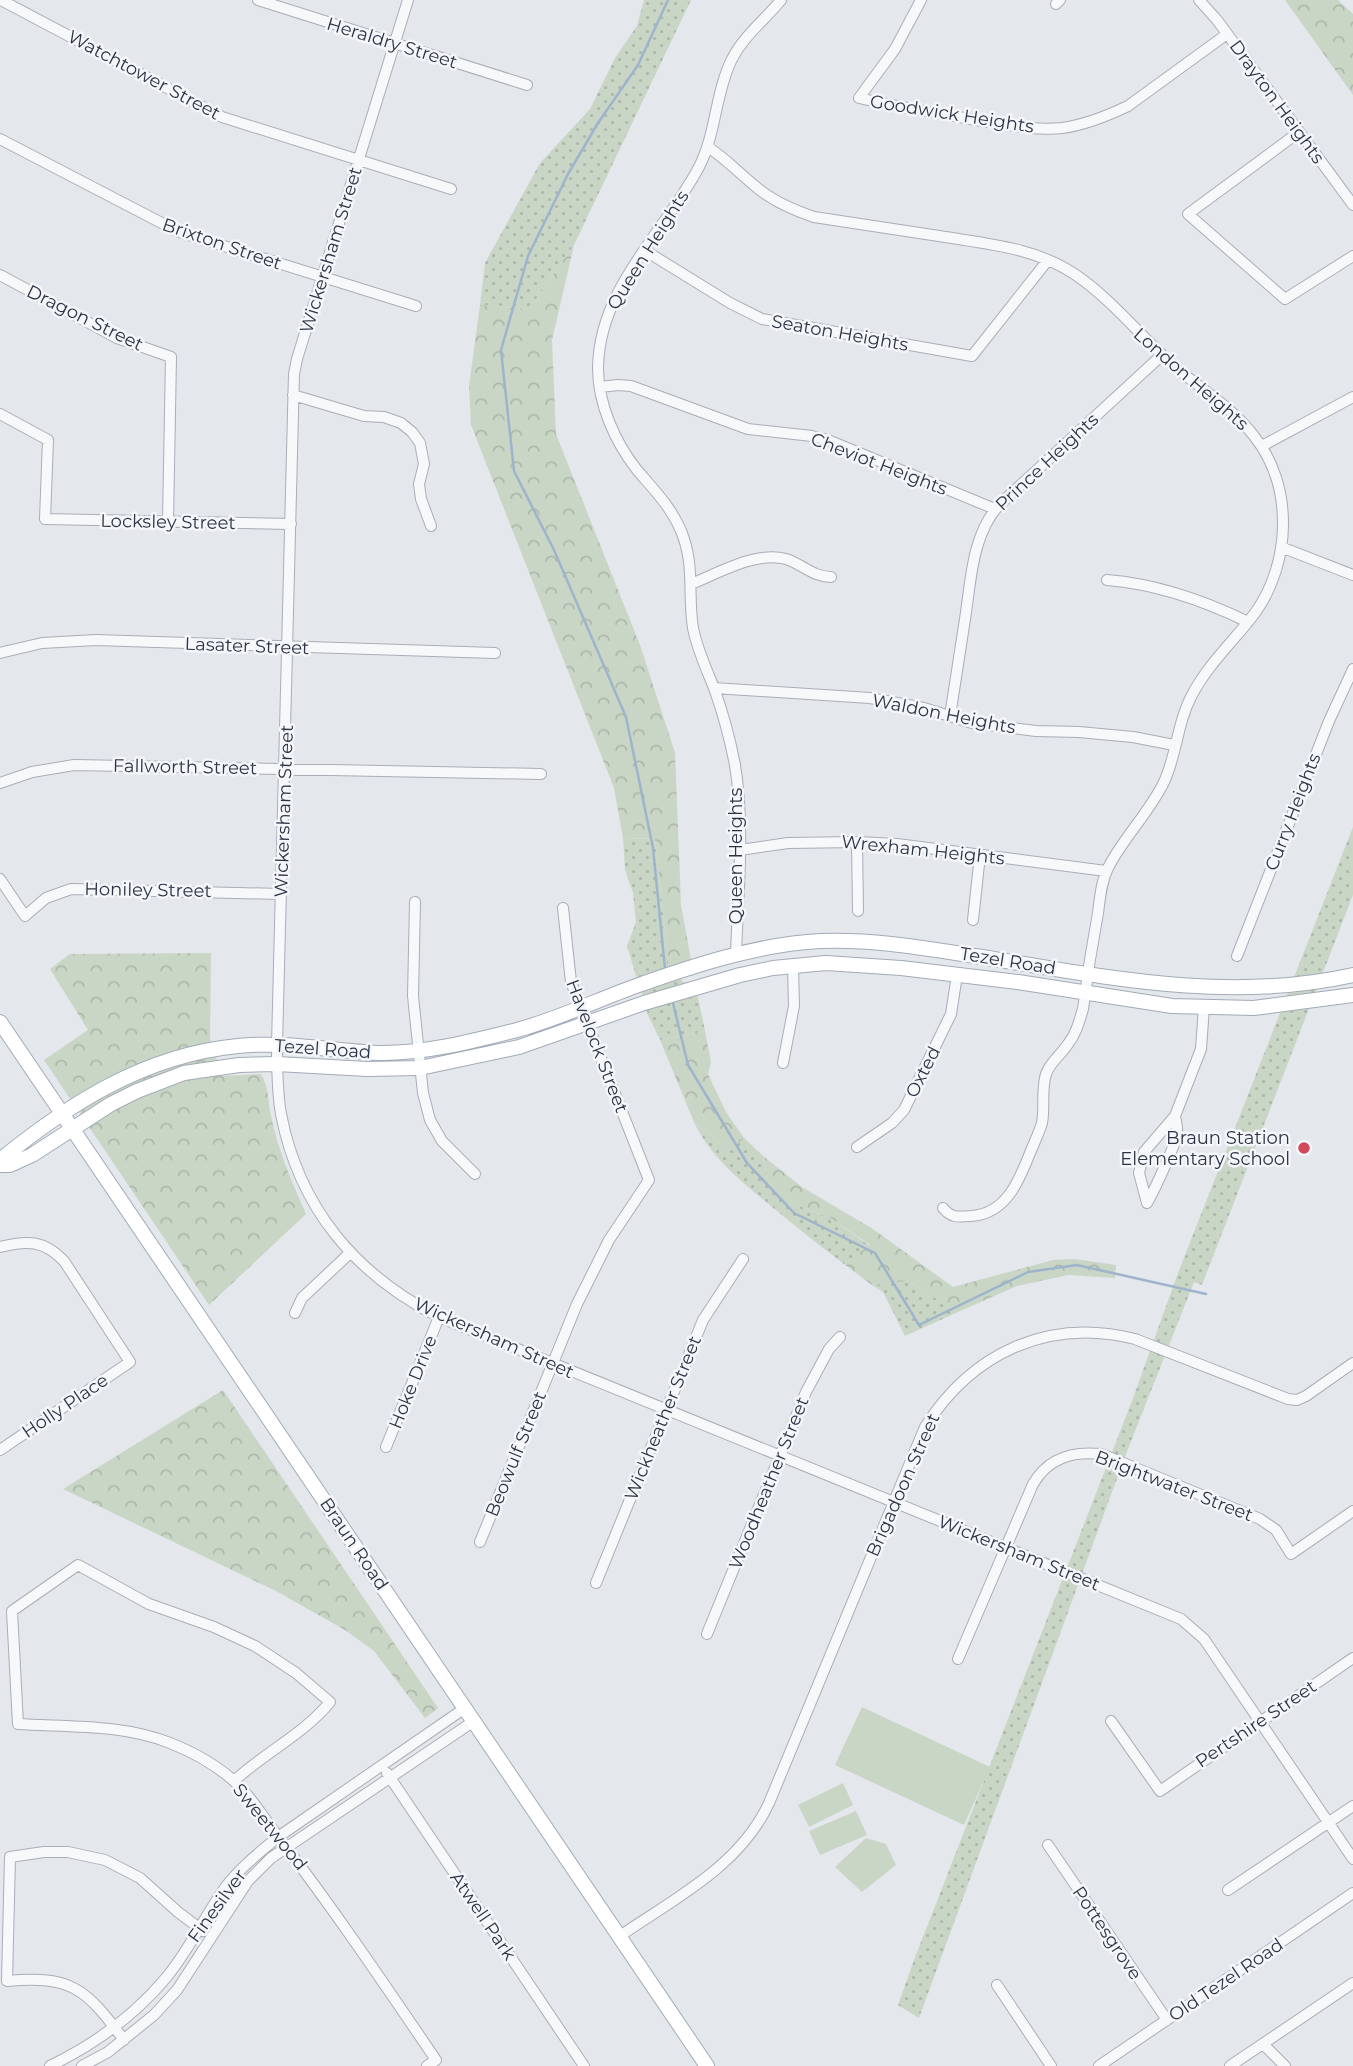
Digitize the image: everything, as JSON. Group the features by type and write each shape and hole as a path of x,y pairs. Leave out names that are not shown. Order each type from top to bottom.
{"main road":[{"name":"Tezel Road","path":"0,1163 62,1113 105,1087 164,1061 239,1046 277,1045 382,1053 418,1050 521,1029 665,976 736,955 821,941 900,945 1203,989 1273,986 1325,981 1353,975"},
{"name":"Tezel Road","path":"0,1163 10,1165 32,1155 111,1104 165,1079 209,1068 277,1064 367,1069 420,1068 519,1047 740,975 793,966 826,963 901,968 1172,1006 1254,1008 1353,995"},
{"name":"Braun Road","path":"0,1022 707,2066"}],"street":[{"name":"Watchtower Street","path":"1,0 222,117 451,189"},
{"name":"Heraldry Street","path":"258,0 527,85"},
{"name":"Wickersham Street","path":"408,0 296,359 293,395 277,1064 281,1113 292,1156 313,1203 350,1253 391,1290 439,1317 1181,1619 1204,1639 1353,1859"},
{"name":"Queen Heights","path":"736,955 740,850 735,765 714,688 693,628 688,552 679,525 664,500 626,454 609,420 600,387 598,367 607,314 644,250 690,181 708,147 730,62 745,37 781,0"},
{"name":"Goodwick Heights","path":"920,0 895,49 859,98 890,106 1027,128 1079,125 1128,106 1227,34"},
{"name":"Drayton Heights","path":"1199,0 1353,205"},
{"path":"1299,132 1188,214 1285,299 1353,256"},
{"name":"Brixton Street","path":"0,139 165,226 416,306"},
{"name":"London Heights","path":"708,147 769,197 814,217 1006,247 1048,260 1088,284 1163,355 1231,412 1262,446 1280,493 1283,524 1281,547 1270,587 1248,622 1211,664 1196,687 1183,712 1164,783 1106,871 1077,1028 1046,1074 1041,1125 1013,1192 993,1210 978,1216 955,1217 943,1208"},
{"name":"Seaton Heights","path":"644,250 730,303 762,319 972,356 1048,260"},
{"name":"Dragon Street","path":"0,275 117,338 171,357 168,522"},
{"name":"Prince Heights","path":"950,716 973,568 984,528 995,509 1163,355"},
{"name":"Cheviot Heights","path":"600,387 631,386 748,429 828,440 995,509"},
{"path":"293,395 364,416 384,417 401,423 412,432 420,443 424,464 419,485 431,526"},
{"path":"1262,446 1353,397"},
{"name":"Locksley Street","path":"0,414 48,440 45,519 291,524"},
{"path":"1281,547 1353,575"},
{"path":"691,584 755,559 767,557 785,559 815,574 831,577"},
{"path":"1107,580 1150,586 1185,595 1248,622"},
{"name":"Lasater Street","path":"0,653 42,643 75,640 495,653"},
{"name":"Curry Heights","path":"1237,956 1329,721 1353,669"},
{"name":"Waldon Heights","path":"714,688 870,698 900,702 972,723 1013,729 1106,735 1174,745"},
{"name":"Fallworth Street","path":"0,783 32,772 74,765 541,774"},
{"path":"857,842 858,911"},
{"name":"Wrexham Heights","path":"740,850 788,843 857,842 1106,871"},
{"path":"973,919 980,855"},
{"name":"Honiley Street","path":"0,879 25,916 46,898 71,889 281,894"},
{"path":"415,902 413,996 423,1093 430,1120 449,1150 475,1174"},
{"name":"Havelock Street","path":"563,908 568,972 649,1180"},
{"path":"783,1063 794,1006 793,966"},
{"name":"Oxted","path":"857,1147 892,1123 904,1110 951,1014 957,975"},
{"path":"665,976 670,996"},
{"path":"1175,1116 1177,1134 1174,1146 1147,1203 1139,1172 1144,1153 1175,1116 1202,1049 1204,1007"},
{"name":"Beowulf Street","path":"480,1542 577,1304 609,1240 649,1180"},
{"name":"Holly Place","path":"0,1247 30,1241 54,1251 64,1261 130,1362 0,1450"},
{"path":"295,1313 302,1298 350,1253"},
{"name":"Wickheather Street","path":"596,1583 703,1320 743,1259"},
{"name":"Hoke Drive","path":"386,1447 439,1317"},
{"name":"Brigadoon Street","path":"620,1936 721,1866 754,1832 769,1803 925,1427 948,1393 979,1366 1024,1343 1079,1333 1122,1335 1160,1347 1288,1399 1297,1400 1353,1363"},
{"name":"Woodheather Street","path":"707,1634 778,1457 816,1372 830,1349 841,1338"},
{"name":"Brightwater Street","path":"958,1659 1036,1479 1054,1462 1070,1454 1101,1454 1260,1519 1276,1530 1291,1553 1353,1511"},
{"name":"Sweetwood","path":"234,1781 256,1760 313,1721 330,1702 296,1673 255,1646 149,1604 78,1565 12,1611 18,1724 131,1732 154,1737 198,1756 234,1781 258,1807 314,1882 432,2063"},
{"name":"Pertshire Street","path":"1111,1721 1160,1791 1353,1658"},
{"name":"Finesilver","path":"50,2066 82,2049 140,2006 164,1980 198,1927 238,1873 382,1765 465,1708"},
{"name":"Finesilver","path":"82,2066 124,2040 154,2015 177,1990 248,1881 282,1842 390,1777 474,1721"},
{"name":"Atwell Park","path":"382,1765 584,2066"},
{"path":"1228,1890 1353,1806"},
{"name":"Pottesgrove","path":"1048,1846 1167,2020"},
{"path":"124,2040 95,2003 70,1986 42,1978 7,1981 10,1857 68,1852 105,1860 140,1878 211,1937"},
{"name":"Old Tezel Road","path":"1100,2066 1353,1893"},
{"path":"1230,2066 1353,1983"},
{"path":"997,1985 1051,2066"},
{"path":"1263,2044 1285,2066"}],"green space":[{"path":"644,0 691,0 574,245 529,309 480,305 485,263 540,163 590,109 615,58 637,26"},
{"path":"1285,0 1338,0 1353,14 1353,95"},
{"path":"574,245 552,340 556,434 640,645 675,753 681,905 691,960 669,967 655,839 623,838 614,788 471,425 469,386 480,305 529,309"},
{"path":"1353,827 1353,895 1202,1285 1194,1282 1126,1454 919,2018 898,2005 914,1960"},
{"path":"623,838 655,839 669,967 698,997 705,1031 660,1040 648,1015 627,946 636,922 633,893 625,870"},
{"path":"211,953 210,1038 222,1076 261,1074 267,1089 277,1141 306,1214 209,1305 44,1060 88,1030 50,969 70,954"},
{"path":"705,1031 711,1062 708,1074 726,1112 744,1138 730,1150 694,1122 660,1040"},
{"path":"694,1122 730,1150 744,1138 763,1156 767,1180 795,1204 832,1219 870,1246 844,1264 738,1178 709,1147"},
{"path":"763,1156 802,1187 873,1229 953,1287 1053,1260 1075,1259 1116,1265 1115,1278 1068,1275 1017,1286 958,1312 908,1281 872,1285 844,1264 870,1245 832,1219 795,1204 767,1180"},
{"path":"908,1281 958,1312 905,1336 883,1292 872,1285"},
{"path":"223,1390 438,1708 425,1718 374,1651 345,1630 276,1591 63,1489"},
{"path":"862,1707 990,1767 964,1825 835,1765"},
{"path":"843,1783 853,1805 809,1827 798,1805"},
{"path":"856,1811 867,1835 820,1855 809,1831"},
{"path":"866,1838 886,1844 896,1865 862,1892 835,1867"}],"waterway":[{"path":"665,969 653,848 626,717 554,550 514,471 501,350 528,256 568,174 598,123 638,65 668,0"},
{"path":"673,1003 688,1065 747,1163 794,1213 875,1253 919,1325 1028,1272 1077,1265 1206,1294"}],"place":[{"name":"Braun Station Elementary School","path":"1304,1148"}]}
